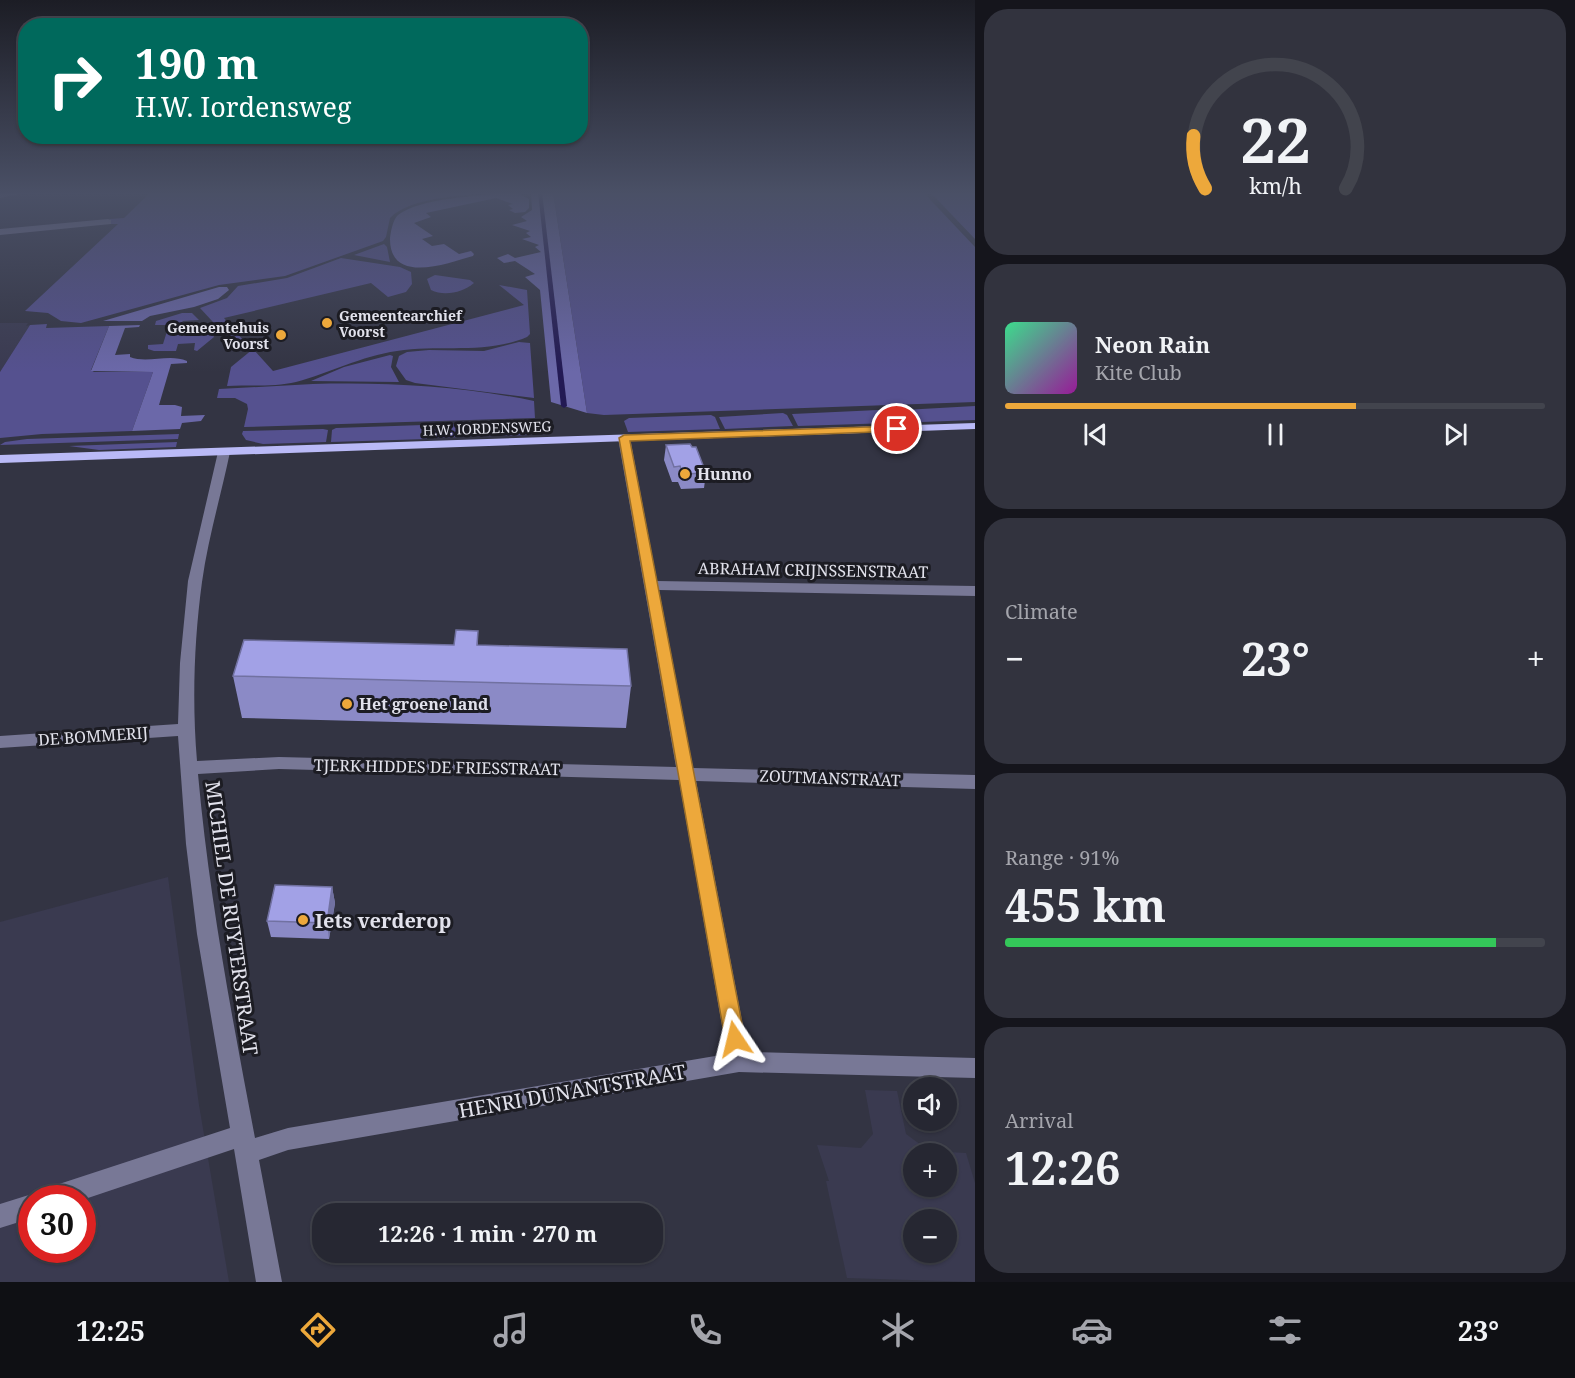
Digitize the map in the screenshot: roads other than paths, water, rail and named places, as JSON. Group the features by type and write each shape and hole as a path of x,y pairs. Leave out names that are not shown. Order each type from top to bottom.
{"main road":[{"name":"H.W. IORDENSWEG","path":"0,459 975,426"}],"street":[{"path":"624,438 739,1062"},
{"name":"MICHIEL DE RUYTERSTRAAT","path":"224,452 195,581 186,729 195,844 207,934 269,1282"},
{"name":"ABRAHAM CRIJNSSENSTRAAT","path":"650,585 975,591"},
{"name":"DE BOMMERIJ","path":"0,742 186,729"},
{"name":"TJERK HIDDES DE FRIESSTRAAT","path":"189,768 279,763 686,773"},
{"name":"ZOUTMANSTRAAT","path":"686,773 975,782"},
{"name":"HENRI DUNANTSTRAAT","path":"96,1186 243,1144 288,1139 739,1062 975,1068"},
{"path":"0,1216 18,1210"}],"waterway":[{"path":"547,252 564,406"}],"place":[{"name":"Gemeentearchief Voorst","path":"327,323"},
{"name":"Gemeentehuis Voorst","path":"281,335"},
{"name":"Hunno","path":"685,474"},
{"name":"Het groene land","path":"347,704"},
{"name":"Iets verderop","path":"303,920"}]}
